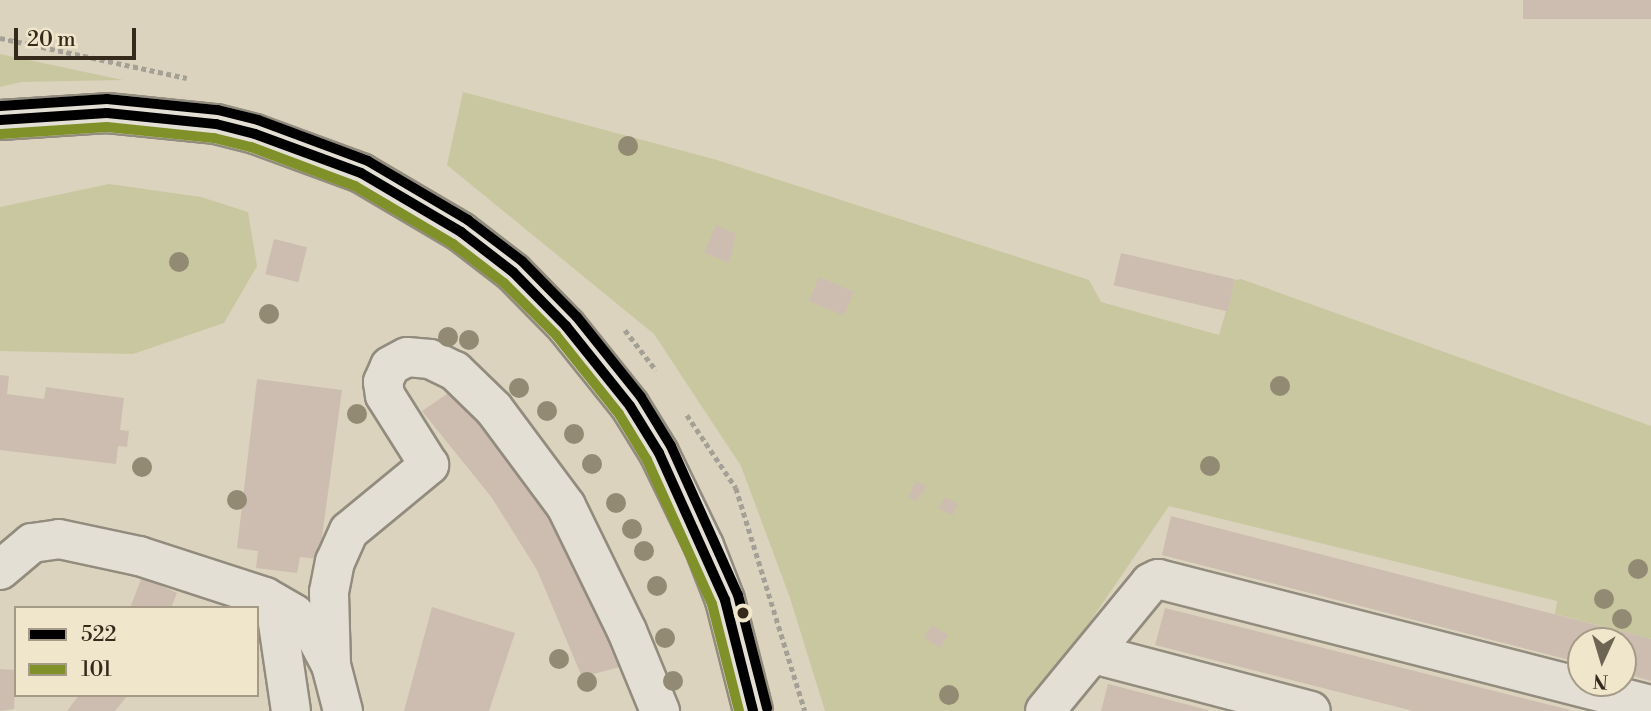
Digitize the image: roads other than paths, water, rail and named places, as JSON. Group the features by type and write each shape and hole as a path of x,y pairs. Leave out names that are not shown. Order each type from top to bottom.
{"street":[{"path":"0,120 107,113 216,124 256,134 362,173 432,212 482,248 566,326 622,396 659,453 704,546 724,600 753,711"},
{"path":"343,711 331,665 329,592 335,562 349,531 429,465 385,395 383,382 390,366 407,357 430,359 455,371 494,409 566,506 627,631 660,711"},
{"path":"0,570 32,543 59,539 139,556 275,603 314,633 331,665"},
{"path":"1045,711 1150,583 1168,580 1651,705"},
{"path":"275,603 291,711"},
{"path":"1094,654 1311,711"}]}
